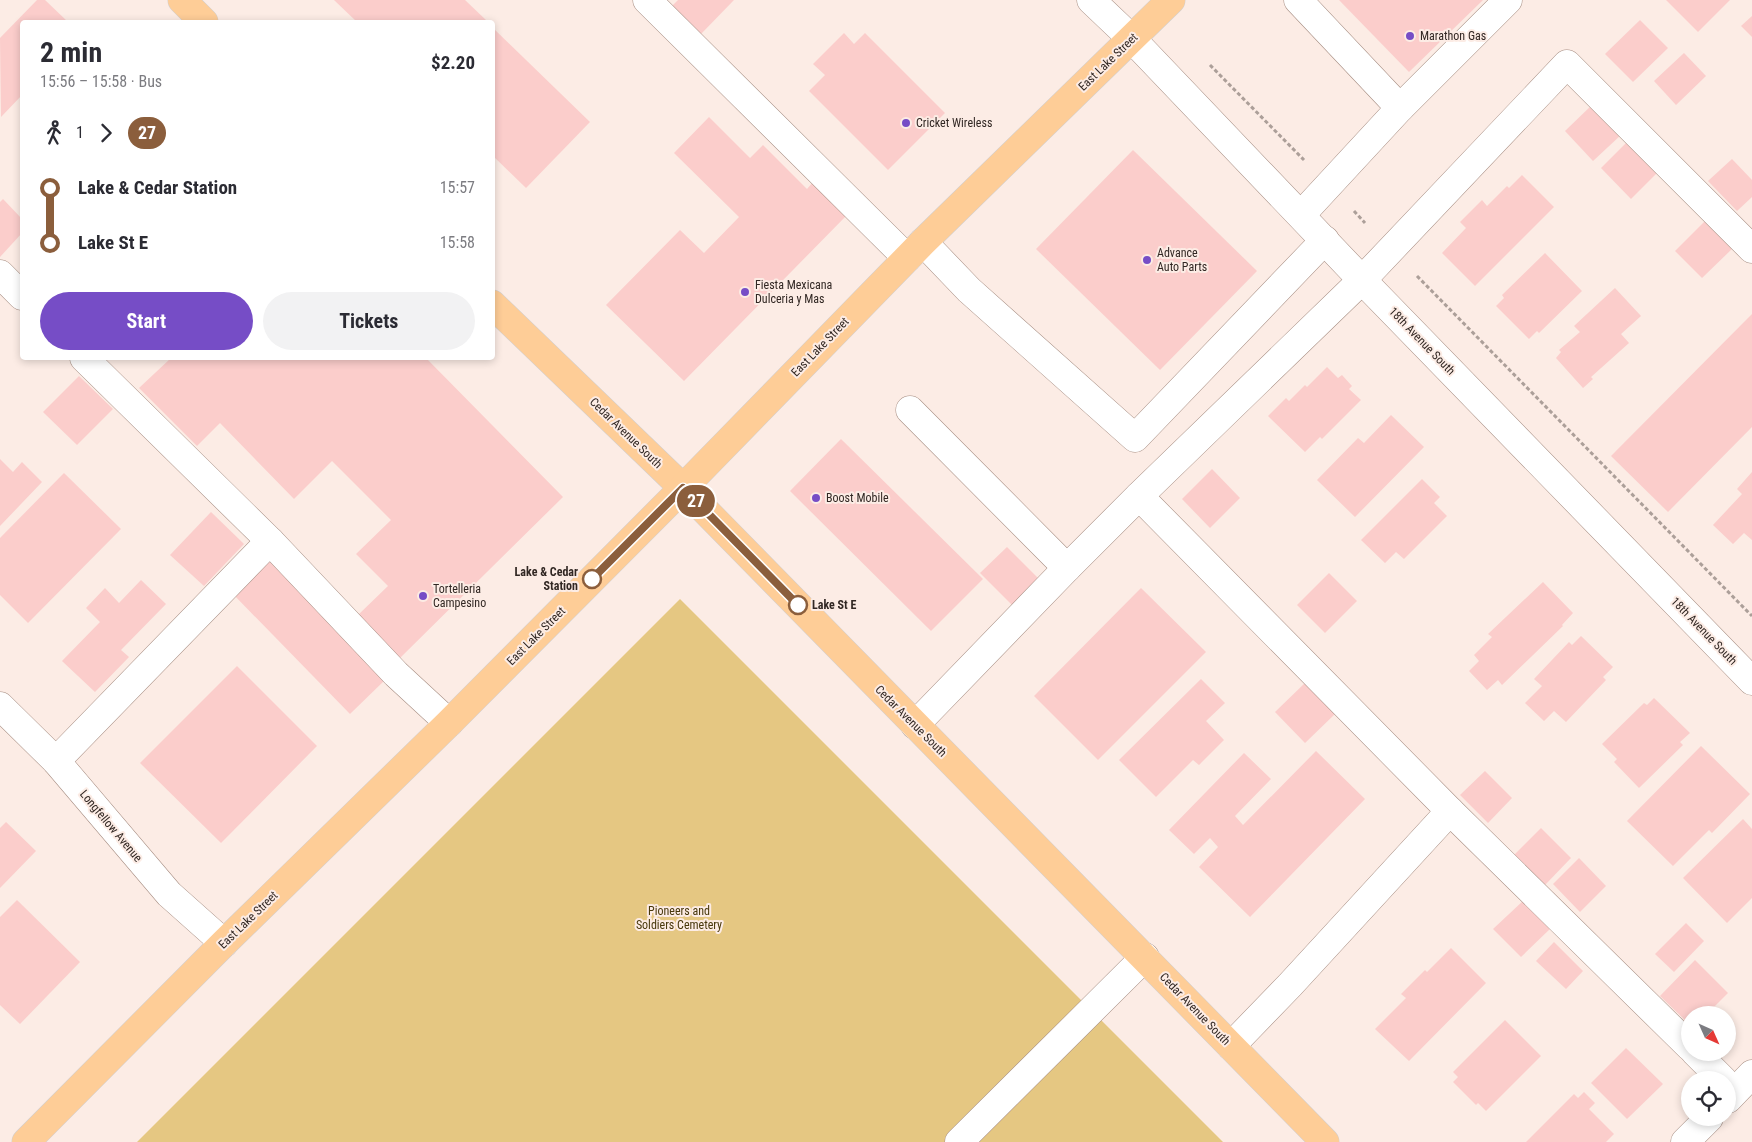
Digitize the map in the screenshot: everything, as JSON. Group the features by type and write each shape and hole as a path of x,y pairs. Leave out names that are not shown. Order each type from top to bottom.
{"main road":[{"path":"182,0 202,20"},
{"name":"East Lake Street","path":"26,1142 224,943 449,723 683,488 915,250 1171,0"},
{"name":"Cedar Avenue South","path":"495,307 683,488 1325,1142"}],"street":[{"path":"647,0 862,211 969,290 1135,438 1325,240"},
{"name":"18th Avenue South","path":"1091,0 1132,39 1362,280 1752,681"},
{"path":"1298,0 1400,108"},
{"path":"1301,215 1400,108 1508,0"},
{"path":"915,726 1139,496 1362,280 1567,64 1752,249"},
{"path":"0,274 20,294"},
{"path":"86,360 270,541 396,674 449,723"},
{"path":"910,410 1067,568"},
{"path":"1139,496 1450,811 1681,1038"},
{"path":"56,761 270,541"},
{"name":"Longfellow Avenue","path":"0,706 56,761 169,894 224,943"},
{"path":"1231,1046 1290,985 1450,811"},
{"path":"959,1142 1145,957"},
{"path":"1705,1061 1716,1071"},
{"path":"1685,1142 1701,1126"}],"path":[{"path":"1204,58 1752,616"}],"green space":[{"name":"Pioneers and Soldiers Cemetery","path":"680,599 1223,1142 137,1142"}],"building":[{"path":"37,0 45,0 66,20 20,20 20,97 1,117 0,38"},
{"path":"334,0 465,0 486,20 355,20"},
{"path":"678,0 734,0 700,35 671,7"},
{"name":"Marathon Gas","path":"1339,0 1483,0 1409,72"},
{"path":"1666,0 1730,0 1698,32"},
{"path":"1752,16 1752,37 1741,26"},
{"path":"1640,20 1668,48 1633,82 1605,54"},
{"path":"495,30 590,122 526,188 495,158"},
{"path":"844,33 854,44 865,33 945,113 888,170 809,91 825,75 813,64"},
{"path":"1684,53 1706,76 1676,105 1654,81"},
{"path":"1593,104 1622,134 1593,161 1565,131"},
{"path":"709,117 750,158 763,145 807,189 813,182 847,215 684,381 606,305 680,230 704,253 739,217 674,153"},
{"path":"1627,142 1657,173 1631,199 1601,168"},
{"name":"Advance Auto Parts","path":"1133,150 1257,271 1160,370 1036,249"},
{"path":"1732,159 1752,180 1752,197 1737,211 1708,181"},
{"path":"1522,175 1554,207 1475,286 1442,253 1466,228 1460,222 1482,200 1487,206 1507,186 1509,188"},
{"path":"3,199 20,217 20,235 0,257 0,202"},
{"path":"1706,220 1733,248 1702,278 1675,251"},
{"path":"1545,253 1582,291 1539,333 1537,331 1529,339 1496,306 1504,298 1502,295"},
{"path":"1615,288 1641,316 1621,334 1629,343 1591,377 1593,379 1583,388 1556,358 1561,352 1559,350 1580,332 1574,326"},
{"path":"1752,314 1752,427 1668,512 1611,456"},
{"path":"169,360 428,360 563,497 400,658 358,615 388,586 356,554 391,520 332,461 294,499 220,423 197,446 139,388"},
{"path":"1327,367 1338,378 1342,375 1352,386 1349,389 1361,400 1322,439 1320,437 1305,452 1268,416 1286,398 1289,401 1305,385 1307,387"},
{"path":"79,376 113,409 77,445 43,412"},
{"path":"1391,415 1424,447 1355,517 1317,480 1358,438 1364,443"},
{"path":"841,439 983,579 931,631 790,491"},
{"path":"0,459 13,472 22,462 42,482 0,526"},
{"path":"1212,469 1240,498 1210,528 1182,499"},
{"path":"1752,472 1752,540 1744,533 1733,544 1713,525 1742,494 1737,489"},
{"path":"64,473 121,529 28,623 0,595 0,538"},
{"path":"1422,479 1440,497 1434,503 1447,516 1404,559 1396,552 1385,563 1361,540"},
{"path":"211,512 244,544 204,586 170,555"},
{"path":"1007,547 1039,579 1013,606 980,573"},
{"path":"266,557 385,680 350,714 231,592"},
{"path":"1329,573 1357,601 1325,633 1297,605"},
{"path":"141,580 166,604 121,650 129,657 95,692 62,661 100,622 86,608 105,588 119,603"},
{"path":"1543,582 1573,613 1563,626 1502,685 1498,680 1487,690 1469,671 1479,661 1474,655 1492,637 1488,634"},
{"path":"1141,588 1206,652 1098,760 1034,696"},
{"path":"1581,636 1613,667 1603,677 1606,680 1566,722 1554,711 1544,721 1525,703 1542,686 1534,679 1569,642 1572,645"},
{"path":"237,666 317,746 221,843 140,763"},
{"path":"1201,679 1225,703 1206,721 1224,740 1199,765 1193,760 1156,797 1119,760"},
{"path":"1306,682 1336,713 1305,743 1275,712"},
{"path":"1654,698 1690,733 1680,742 1683,745 1639,788 1614,762 1617,759 1602,744 1644,703 1647,705"},
{"path":"1701,746 1750,794 1712,833 1709,830 1673,866 1627,821"},
{"path":"1316,751 1365,799 1250,917 1199,867 1218,847 1210,838 1194,854 1169,830 1244,753 1271,779 1235,816 1243,825"},
{"path":"1485,771 1512,798 1488,823 1460,795"},
{"path":"1743,819 1752,829 1752,898 1727,923 1683,878"},
{"path":"6,822 36,851 0,888 0,828"},
{"path":"1541,828 1571,858 1545,885 1514,855"},
{"path":"1579,858 1606,886 1580,912 1553,884"},
{"path":"17,900 80,962 20,1024 0,1005 0,917"},
{"path":"1524,900 1551,928 1521,957 1493,929"},
{"path":"1686,923 1704,941 1674,972 1655,954"},
{"path":"1554,942 1583,971 1566,989 1536,961"},
{"path":"1451,948 1486,983 1409,1061 1375,1029 1406,998 1401,994"},
{"path":"1695,960 1728,993 1715,1006 1681,1006 1681,1016 1660,996"},
{"path":"1505,1020 1541,1056 1486,1111 1478,1103 1476,1105 1453,1082 1458,1077 1453,1072"},
{"path":"1626,1048 1663,1084 1627,1119 1591,1083"},
{"path":"1584,1092 1595,1103 1589,1109 1614,1134 1606,1142 1526,1142 1574,1094 1578,1098"}],"bus line":[{"name":"27","path":"592,579 683,488 798,605"}],"place":[{"name":"Marathon Gas","path":"1410,36"},
{"name":"Cricket Wireless","path":"906,123"},
{"name":"Advance Auto Parts","path":"1147,260"},
{"name":"Fiesta Mexicana Dulceria y Mas","path":"745,292"},
{"name":"Boost Mobile","path":"816,498"},
{"name":"Lake & Cedar Station","path":"592,579"},
{"name":"Tortelleria Campesino","path":"423,596"},
{"name":"Lake St E","path":"798,605"}]}
